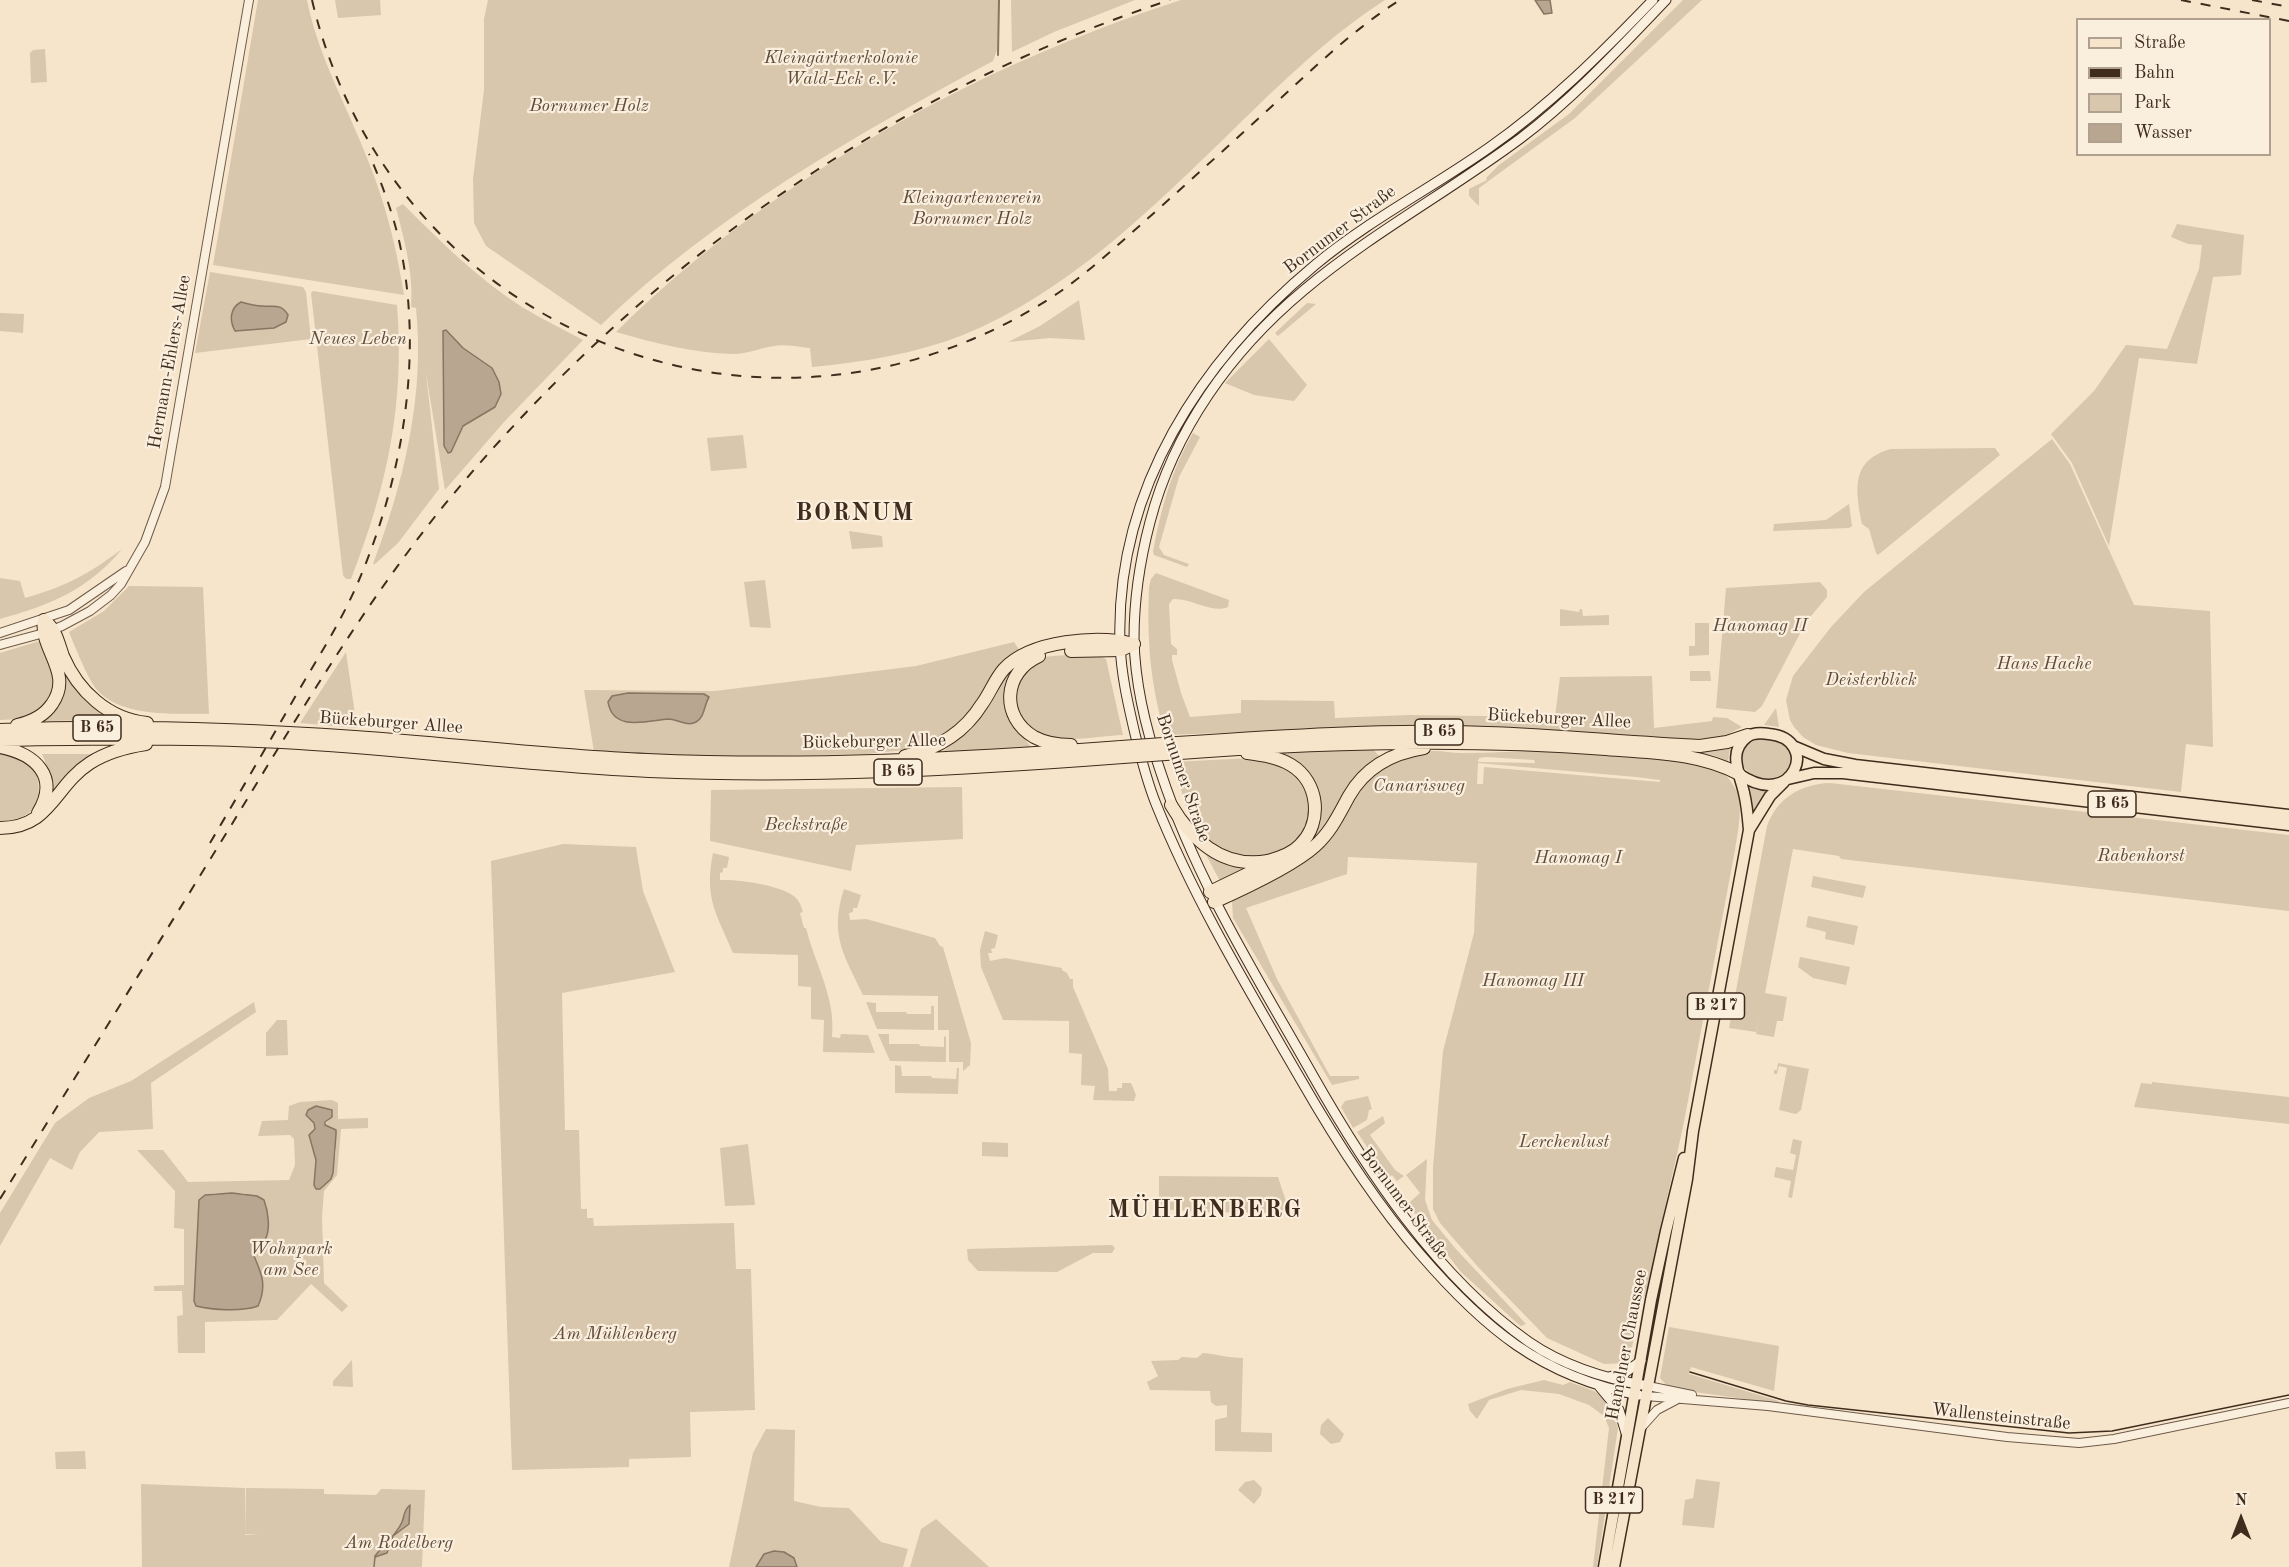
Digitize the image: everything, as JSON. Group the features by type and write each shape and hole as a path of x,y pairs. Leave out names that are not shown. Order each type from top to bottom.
{"highway":[{"path":"44,620 74,677 87,693 105,708 140,722 195,728"},
{"path":"0,729 37,718 49,708 57,696 58,670 49,632"},
{"path":"872,761 884,757 907,756 935,746 955,735 974,716 1004,670 1022,655 1052,644 1120,645"},
{"path":"1122,752 1064,745 1035,738 1018,723 1009,700 1011,686 1017,673 1035,657 1057,651 1134,644"},
{"name":"Bückeburger Allee","path":"0,729 195,728 353,737 798,774 924,771 1333,734 1497,733 1700,746 1727,742 1748,735"},
{"path":"0,828 11,828 32,821 46,811 88,764 125,747 184,739"},
{"name":"Bückeburger Allee","path":"0,740 184,739 323,745 561,765 707,768 1122,752"},
{"name":"Bückeburger Allee","path":"1179,748 1345,743 1540,744 1696,758 1722,765 1738,774"},
{"path":"1206,900 1310,851 1330,830 1356,785 1372,769 1392,756 1430,747 1509,750 1540,744"},
{"path":"0,747 26,755 41,768 45,776 47,792 44,803 32,821"},
{"path":"1179,748 1262,755 1283,761 1300,772 1314,797 1314,817 1307,837 1290,853 1206,900"},
{"path":"1172,805 1181,822 1196,839 1214,853 1236,860 1259,862 1290,853"}],"main road":[{"name":"Bornumer Straße","path":"1647,1391 1598,1385 1546,1364 1506,1340 1465,1305 1405,1238 1374,1196 1316,1106 1206,900 1149,784 1130,714 1120,645 1126,561 1142,501 1154,468 1192,399 1250,327 1294,283 1346,242 1487,149 1529,118 1585,69 1653,0"},
{"name":"Bornumer Straße","path":"1635,1389 1550,1354 1529,1341 1474,1294 1423,1242 1353,1142 1206,900 1153,750 1143,711 1134,644 1140,563 1157,493 1181,437 1221,377 1263,328 1301,292 1370,239 1497,155 1548,117 1593,75 1666,0"},
{"path":"1443,177 1450,187"},
{"path":"1738,774 1736,751 1748,735"},
{"name":"B 65","path":"1748,735 1778,735 1793,746 1824,759 1854,765 2289,815"},
{"path":"1786,780 1793,773 1796,763 1793,746"},
{"name":"B 65","path":"1738,774 1756,783 1772,784 1814,773 1843,773 2289,825"},
{"name":"Hamelner Chaussee","path":"1614,1567 1687,1179 1693,1131 1749,830 1744,793 1738,774"},
{"name":"Hamelner Chaussee","path":"1749,830 1770,796 1786,780"},
{"name":"Hamelner Chaussee","path":"1604,1567 1635,1389 1666,1231 1693,1131"},
{"path":"1606,1378 1623,1374 1641,1361"},
{"path":"1598,1385 1615,1402 1627,1433"}],"street":[{"name":"Hermann-Ehlers-Allee","path":"0,645 49,632 101,603 121,584 126,571 145,542 165,487 249,0"},
{"path":"0,633 69,610 126,571"},
{"name":"Wallensteinstraße","path":"1647,1391 1679,1399 1707,1400"},
{"name":"Wallensteinstraße","path":"1647,1391 2000,1436 2079,1443 2114,1439 2289,1403"},
{"path":"1640,1430 1653,1413 1679,1399"}],"green space":[{"path":"258,0 307,0 318,41 380,192 394,242 404,295 213,265"},
{"path":"335,0 380,0 381,15 338,18"},
{"name":"Bornumer Holz","path":"488,0 1000,0 997,50 993,61 838,148 739,212 691,247 601,325 486,246 474,223 473,179 484,90 484,19"},
{"path":"1011,0 1135,0 1054,32 1012,52"},
{"name":"Kleingartenverein Bornumer Holz","path":"1181,0 1385,0 1344,29 1306,61 1172,189 1107,246 1039,296 963,335 945,342 889,356 812,367 810,348 778,345 738,354 703,352 616,332 676,277 741,225 808,177 879,134 952,94 1027,59 1104,27"},
{"path":"1683,0 1702,0 1575,118 1479,188 1479,206 1469,196 1469,189 1487,180 1486,178 1499,165 1569,114"},
{"path":"45,49 47,82 31,83 30,53 33,50"},
{"path":"403,204 490,284 522,307 583,340 504,422 445,490 426,373 439,489 398,543 373,564 403,470 415,406 418,341 416,308 411,307 410,269 396,208"},
{"path":"2177,224 2244,235 2241,275 2213,277 2197,364 2139,358 2109,546 2072,463 2051,434 2094,391 2126,345 2167,349 2199,269 2202,245 2188,244 2171,237"},
{"path":"210,272 303,287 306,292 311,339 195,353"},
{"name":"Neues Leben","path":"313,291 397,305 398,377 391,445 364,545 351,579 346,579 343,575 311,293"},
{"path":"1079,300 1085,340 1050,338 1008,342 1040,326"},
{"path":"1307,303 1316,304 1278,336 1275,333"},
{"path":"0,313 24,314 23,333 0,331"},
{"path":"1269,339 1307,385 1294,401 1254,395 1225,383"},
{"path":"1193,433 1200,437 1179,477 1159,547 1164,555 1189,564 1187,567 1154,555 1153,552 1168,491 1185,447"},
{"path":"743,435 747,468 711,471 707,438"},
{"name":"Hans Hache","path":"2052,439 2070,464 2134,605 2210,611 2213,747 2186,744 2181,792 1848,753 1816,745 1803,737 1790,720 1786,700 1793,676 1831,627 1864,592"},
{"path":"1995,448 2000,455 1878,555 1876,553 1869,529 1862,524 1858,499 1859,478 1862,468 1869,460 1891,449"},
{"path":"1849,504 1852,526 1849,528 1773,531 1774,524 1826,520"},
{"path":"849,531 882,536 883,547 852,549"},
{"path":"122,549 96,575 67,594 52,602 0,619 0,578 20,581 25,598 76,579"},
{"path":"1156,573 1229,600 1228,607 1222,609 1180,599 1173,599 1169,604 1171,644 1177,649 1177,655 1172,655 1172,660 1190,717 1241,713 1241,700 1334,701 1335,718 1409,715 1555,717 1560,677 1652,676 1654,728 1712,721 1713,717 1727,718 1742,727 1724,737 1700,740 1521,728 1413,726 1165,735 1156,697 1149,644 1149,587"},
{"path":"765,580 771,628 750,627 744,582"},
{"name":"Hanomag II","path":"1820,582 1827,590 1827,597 1806,622 1762,706 1755,712 1716,708 1726,588"},
{"path":"129,586 203,587 209,714 145,712 129,708 114,703 102,695 92,683 69,632 104,611"},
{"path":"1560,609 1579,612 1582,609 1583,616 1609,615 1609,625 1560,626"},
{"path":"1695,623 1709,623 1709,655 1689,656 1689,646 1695,646"},
{"path":"46,639 59,685 37,718 0,720 0,653"},
{"path":"1014,642 1020,651 952,732 913,749 867,754 723,757 594,752 584,690 715,691 916,666"},
{"path":"346,652 357,728 300,723"},
{"path":"1050,656 1100,656 1106,659 1123,735 1076,739 1058,738 1038,733 1030,727 1018,709 1016,689 1019,679 1032,663"},
{"path":"65,669 117,720 40,721 62,670"},
{"path":"1009,671 1013,671 1006,696 1007,712 1031,747 941,754 949,745 973,728"},
{"path":"1690,671 1710,671 1711,681 1690,681"},
{"path":"1776,708 1779,727 1764,725"},
{"path":"1760,738 1779,740 1788,747 1790,764 1788,769 1779,776 1757,777 1748,772 1743,765 1742,749 1749,742"},
{"path":"1371,747 1381,758 1328,828 1304,850 1226,892 1304,846 1316,792 1266,753"},
{"path":"1730,747 1728,762 1716,756 1690,751"},
{"path":"1559,749 1663,757 1703,765 1719,771 1730,780 1738,794 1739,802 1740,818 1735,850 1683,1127 1646,1292 1627,1363 1604,1364 1547,1338 1479,1268 1440,1223 1433,1209 1433,1167 1443,1051 1474,933 1477,863 1348,857 1347,874 1246,908 1277,979 1330,1076 1359,1076 1359,1079 1332,1085 1233,918 1232,901 1327,843 1334,836 1364,785 1396,761 1429,751 1473,753","holes":["1479,758 1534,760 1535,763 1478,762","1478,763 1636,777 1660,780 1660,782 1484,767 1483,784 1477,784"]},
{"path":"0,753 21,756 29,761 36,774 39,790 35,805 28,814 16,819 0,821"},
{"path":"42,754 90,754 53,791 50,773"},
{"path":"1251,758 1276,764 1296,775 1308,796 1310,812 1307,825 1290,845 1278,852 1250,856 1221,849 1199,835 1188,812 1173,762"},
{"name":"Rabenhorst","path":"1830,783 2289,835 2289,911 1841,859 1839,856 1793,849 1765,993 1787,997 1783,1021 1777,1021 1774,1037 1756,1034 1759,1013 1756,1032 1729,1028 1767,826 1771,816 1791,794 1809,786"},
{"name":"Beckstraße","path":"962,787 963,839 856,845 851,871 710,841 711,790"},
{"path":"1748,787 1768,791 1752,817"},
{"name":"Am Mühlenberg","path":"563,844 636,847 643,891 675,972 562,993 565,1130 579,1130 581,1209 587,1209 587,1218 593,1218 594,1226 734,1223 736,1269 751,1269 755,1410 690,1412 691,1457 629,1459 629,1467 512,1470 491,861"},
{"path":"1203,849 1256,866 1221,883"},
{"path":"713,853 729,857 727,868 723,868 723,872 720,873 720,880 750,882 772,887 797,899 803,912 800,913 804,928 806,928 828,996 832,1037 840,1038 841,1034 868,1035 875,1053 823,1052 824,1020 811,1019 811,987 798,986 798,955 733,953 713,905 710,882"},
{"path":"1813,876 1866,886 1863,898 1811,887"},
{"path":"844,889 861,895 857,908 853,908 853,912 849,913 850,920 866,919 935,938 943,947 971,1043 970,1065 963,1071 963,1062 949,1062 949,1030 938,1030 938,996 863,995 845,956 838,932"},
{"path":"1808,916 1858,926 1854,945 1825,939 1826,932 1806,927"},
{"path":"985,931 998,935 995,948 991,949 992,953 988,953 990,961 1005,958 1062,968 1070,979 1073,979 1073,987 1108,1069 1109,1091 1122,1088 1122,1083 1131,1083 1136,1095 1134,1101 1093,1100 1095,1086 1081,1085 1082,1054 1069,1053 1069,1021 1003,1020 981,967 980,950"},
{"path":"1800,957 1850,967 1846,985 1813,978 1798,967"},
{"path":"254,1002 256,1012 151,1083 153,1129 99,1132 80,1152 72,1170 50,1158 0,1246 0,1213 55,1123 89,1098 131,1081"},
{"path":"866,1002 876,1003 876,1012 906,1012 907,1014 931,1014 931,1006 934,1006 934,1030 877,1029"},
{"path":"277,1020 287,1020 288,1055 266,1056 266,1033"},
{"path":"878,1034 889,1034 889,1044 944,1047 944,1036 946,1037 946,1062 890,1061"},
{"path":"1778,1063 1809,1069 1801,1110 1796,1114 1779,1110 1787,1068 1779,1066 1777,1074 1774,1074"},
{"path":"895,1065 901,1066 902,1076 931,1076 932,1078 956,1079 957,1068 959,1068 958,1094 895,1093"},
{"path":"2152,1082 2289,1097 2289,1124 2134,1107 2141,1083 2152,1084"},
{"path":"1368,1096 1372,1109 1369,1110 1367,1120 1353,1128 1341,1107 1345,1101"},
{"name":"Wohnpark am See","path":"332,1100 338,1103 338,1119 368,1118 368,1128 341,1129 337,1175 324,1191 322,1217 324,1283 348,1306 342,1312 311,1284 277,1320 205,1322 205,1353 178,1353 177,1316 183,1315 182,1291 154,1291 154,1286 184,1285 184,1229 174,1228 175,1191 137,1150 163,1150 188,1182 289,1180 295,1165 294,1139 290,1135 258,1136 262,1121 288,1120 289,1106 300,1102","holes":["332,1110 333,1114 325,1125 336,1150 333,1173 314,1180 316,1160 309,1135 315,1129 314,1123","245,1193 265,1242 255,1251 254,1256 262,1280 262,1293 258,1306 235,1310 219,1309 196,1306 194,1301 198,1212 205,1195"]},
{"path":"1383,1116 1385,1123 1370,1135 1395,1170 1404,1176 1397,1181 1392,1175 1388,1178 1357,1132"},
{"path":"1793,1139 1802,1141 1792,1198 1788,1197 1791,1181 1774,1177 1776,1167 1793,1170 1796,1155 1790,1153"},
{"path":"982,1142 1008,1143 1008,1157 982,1156"},
{"path":"748,1144 755,1205 725,1206 720,1148"},
{"path":"1427,1159 1425,1200 1432,1220 1526,1324 1521,1326 1516,1322 1461,1272 1410,1207 1410,1202 1420,1193 1406,1175"},
{"path":"1159,1176 1278,1177 1290,1213 1159,1209"},
{"path":"1112,1245 1115,1248 1112,1253 1093,1253 1057,1272 978,1271 968,1260 967,1249"},
{"path":"1669,1327 1779,1346 1774,1391 1691,1367 1689,1374 1779,1401 1779,1404 1668,1387 1660,1378"},
{"path":"1203,1353 1243,1358 1241,1432 1272,1433 1272,1452 1215,1451 1215,1420 1227,1417 1227,1405 1216,1406 1211,1402 1210,1391 1150,1390 1147,1382 1158,1376 1151,1361 1178,1360 1182,1357 1197,1358"},
{"path":"352,1360 353,1387 333,1386 333,1381"},
{"path":"1544,1380 1563,1385 1570,1382 1602,1396 1612,1408 1618,1428 1597,1567 1593,1567 1609,1428 1604,1416 1589,1405 1559,1394 1521,1390 1489,1400 1477,1419 1470,1411 1468,1404 1507,1389"},
{"path":"1328,1418 1344,1434 1340,1442 1331,1444 1320,1434 1321,1425"},
{"path":"766,1429 795,1430 794,1501 821,1507 849,1508 881,1542 908,1549 903,1567 729,1567 753,1453"},
{"path":"85,1451 86,1469 56,1469 55,1452"},
{"path":"1696,1479 1720,1482 1714,1528 1682,1525 1685,1500 1693,1498"},
{"path":"1254,1480 1262,1488 1261,1495 1254,1504 1238,1490 1245,1482"},
{"name":"Am Rodelberg","path":"141,1484 245,1488 245,1534 246,1488 324,1489 324,1494 376,1495 381,1489 425,1490 422,1567 142,1567"},
{"path":"936,1519 989,1567 910,1567 921,1529"}],"water":[{"path":"1535,0 1550,0 1552,13 1544,14"},
{"path":"241,302 257,306 280,307 288,315 286,322 274,328 235,331 232,315"},
{"path":"446,330 463,348 492,368 499,382 501,394 495,407 463,426 451,452 448,453 444,446 443,331"},
{"path":"628,693 704,694 709,697 701,717 693,723 668,719 632,722 616,718 608,702 612,696"},
{"path":"316,1106 332,1110 332,1117 325,1122 325,1125 336,1130 333,1173 331,1179 320,1189 316,1189 314,1185 316,1160 309,1135 315,1129 314,1123 306,1115 308,1110"},
{"path":"232,1193 257,1196 264,1200 268,1231 264,1242 254,1256 263,1286 261,1299 258,1306 235,1310 196,1306 194,1301 199,1200 205,1195"},
{"path":"410,1505 409,1524 393,1536 387,1553 375,1557 374,1567 375,1556 396,1532"},
{"path":"774,1551 784,1552 794,1558 797,1567 756,1567 764,1554"}],"waterway":[{"path":"998,55 999,0"}],"tram line":[{"path":"1690,1372 1786,1401 1808,1405 2069,1433 2112,1431 2289,1395"}],"railway":[{"path":"312,0 353,114 417,209 499,285 595,340 701,371 813,377 926,356 1036,307 1051,298 1079,278 1120,243 1339,46 1400,0"},
{"path":"0,1199 355,627 437,514 511,428 591,347 677,273 767,204 861,142 960,87 1063,40 1170,0"},
{"path":"2181,0 2289,21"},
{"path":"2252,0 2289,7"},
{"path":"210,843 350,600 372,547 386,505 396,462 409,375 410,331 407,288 394,222 369,154"}],"district":[{"name":"BORNUM","path":"855,514"},
{"name":"MÜHLENBERG","path":"1205,1211"}],"park label":[{"name":"Kleingärtnerkolonie Wald-Eck e.V.","path":"841,68"},
{"name":"Deisterblick","path":"1871,680"},
{"name":"Canarisweg","path":"1419,786"},
{"name":"Hanomag I","path":"1578,858"},
{"name":"Hanomag III","path":"1533,981"},
{"name":"Lerchenlust","path":"1564,1142"}]}
